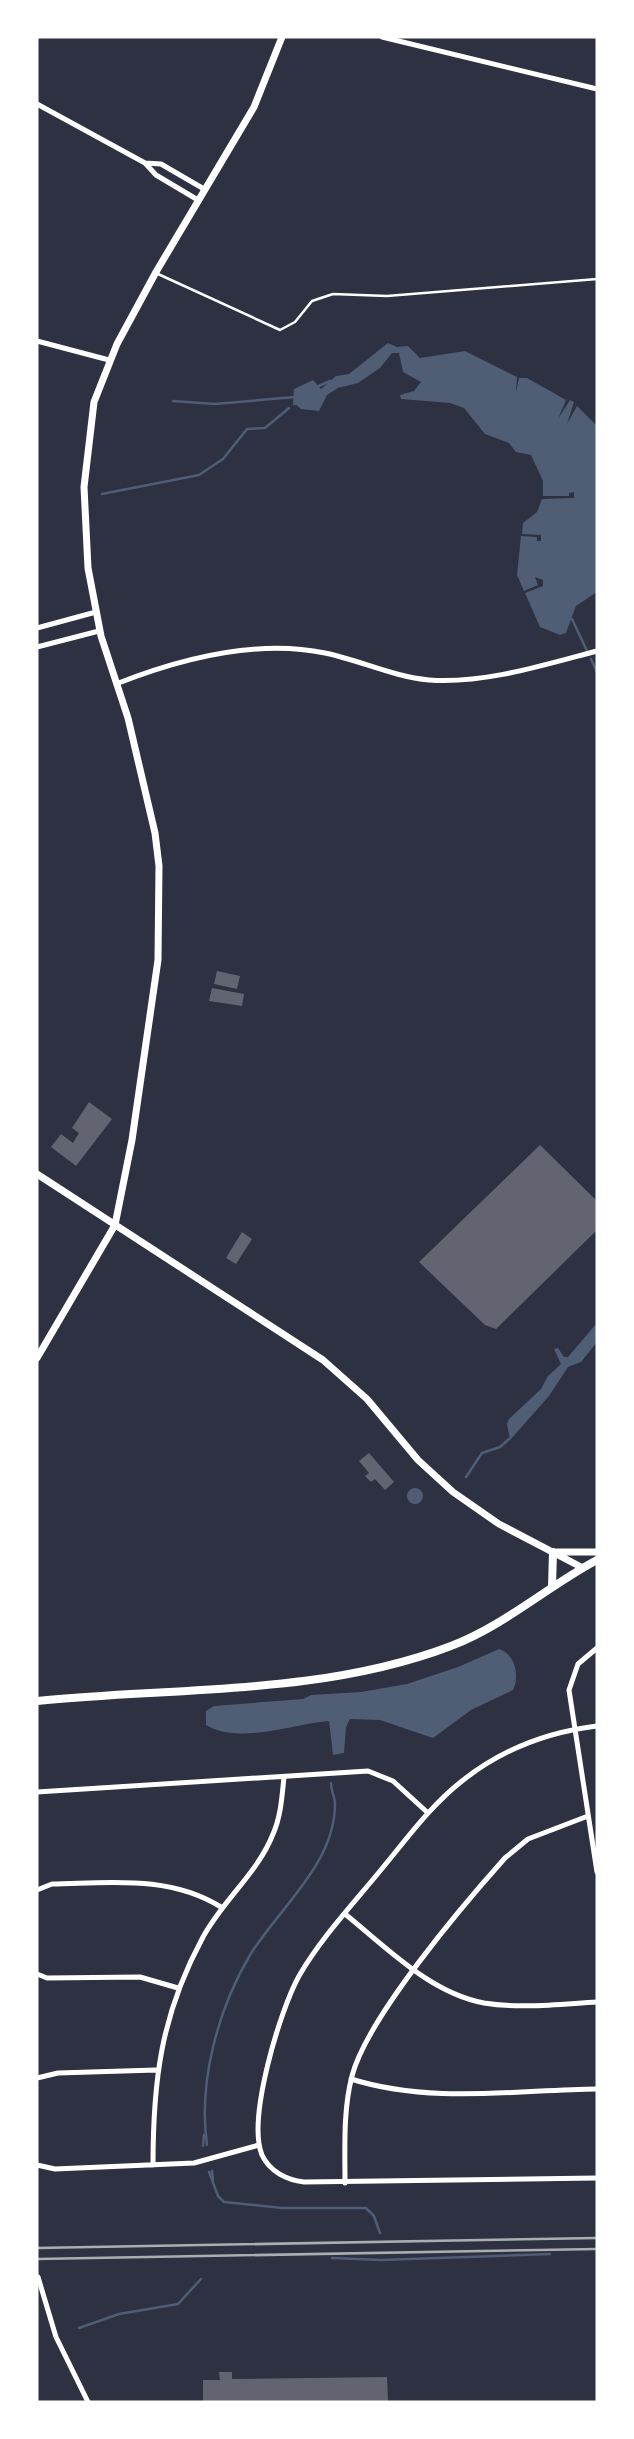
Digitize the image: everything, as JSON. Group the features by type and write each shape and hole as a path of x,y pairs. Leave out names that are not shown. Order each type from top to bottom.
{"main road":[{"path":"552,1587 553,1552"},
{"path":"37,1701 302,1681 377,1669 464,1640 597,1560"}],"street":[{"path":"37,1358 115,1225 132,1140 156,984 160,927 155,833 128,718 99,631 88,568 85,467 94,402 109,360 156,272 254,107 282,37"},
{"path":"382,37 597,89"},
{"path":"37,104 145,163 156,175 198,200"},
{"path":"145,163 161,164 204,189"},
{"path":"37,341 109,360"},
{"path":"37,628 96,612"},
{"path":"37,647 99,631"},
{"path":"116,684 195,660 278,648 317,652 418,678 449,681 500,673 597,651"},
{"path":"37,1174 323,1360 358,1390 418,1460 453,1492 499,1524 583,1568"},
{"path":"553,1552 597,1552"},
{"path":"597,1648 578,1664 571,1677 569,1690 597,1872"},
{"path":"597,1726 575,1729 506,1752 459,1783 428,1813 345,1914 300,1974 284,2009 265,2084 259,2145 271,2168 286,2178 310,2183 597,2178"},
{"path":"37,1792 348,1771 376,1772 397,1783 428,1813"},
{"path":"153,2165 156,2070 178,1988 221,1907 272,1837 278,1819 284,1777"},
{"path":"345,2183 351,2078 366,2043 415,1970 505,1858 528,1839 588,1816"},
{"path":"37,1890 52,1884 162,1884 198,1894 221,1907"},
{"path":"345,1914 415,1970 447,1990 484,2003 597,2002"},
{"path":"37,1974 47,1978 140,1977 178,1988"},
{"path":"37,2078 58,2073 156,2070"},
{"path":"351,2078 392,2090 425,2093 597,2089"},
{"path":"37,2165 55,2169 194,2164 259,2145"},
{"path":"38,2277 56,2337 88,2402"}],"lane":[{"path":"156,272 280,330 295,322 312,301 333,294 387,296 597,279"}],"water":[{"path":"388,343 397,347 408,346 420,358 465,351 517,377 516,392 519,378 527,378 566,400 558,419 570,400 574,402 567,424 577,406 597,426 597,592 576,606 566,633 560,635 540,627 525,593 543,586 543,580 535,577 538,585 524,591 517,575 521,536 537,537 537,541 541,541 541,535 522,534 523,523 537,512 542,499 574,498 574,492 569,493 569,496 543,496 543,481 531,455 516,452 509,443 485,434 464,408 450,403 401,399 400,395 414,391 421,382 403,372 399,353 392,353 380,368 358,383 338,388 327,395 319,411 301,409 293,402 294,389 313,380 321,389 336,376 349,374"},
{"path":"597,1323 597,1342 581,1362 568,1367 549,1396 510,1440 507,1424 509,1419 541,1389 548,1376 561,1364 554,1349 558,1348 564,1357 568,1357"},
{"path":"412,1488 418,1488 423,1496 421,1502 412,1504 407,1499 407,1493"},
{"path":"499,1649 509,1656 515,1666 513,1690 471,1710 433,1738 380,1720 350,1719 346,1727 344,1753 333,1755 329,1721 250,1733 220,1731 206,1725 206,1711 214,1706 303,1699 311,1695 361,1692 407,1684 458,1667"}],"building":[{"path":"217,971 240,976 237,989 214,984"},
{"path":"212,988 244,994 242,1006 209,1001"},
{"path":"89,1102 112,1119 76,1166 51,1147 61,1134 73,1143 79,1133 72,1128"},
{"path":"540,1145 597,1201 597,1230 496,1329 485,1325 419,1262"},
{"path":"242,1232 252,1239 236,1264 226,1258"},
{"path":"369,1453 394,1482 385,1490 375,1479 371,1482 365,1476 369,1473 359,1461"},
{"path":"219,2372 232,2372 232,2379 387,2377 388,2402 203,2402 203,2380 220,2380"}],"waterway":[{"path":"314,388 330,381"},
{"path":"173,401 215,404 295,397"},
{"path":"102,494 199,475 223,459 247,429 265,428 289,408"},
{"path":"572,619 587,651"},
{"path":"591,659 597,672"},
{"path":"466,1477 482,1453 500,1447 509,1439"},
{"path":"207,2145 205,2096 220,2022 250,1955 316,1866 326,1846 333,1826 335,1804 331,1783"},
{"path":"203,2146 204,2135"},
{"path":"212,2171 213,2180"},
{"path":"209,2172 218,2196 224,2202 282,2208 366,2208 374,2216 380,2233"},
{"path":"332,2258 381,2260 550,2254"},
{"path":"79,2328 119,2314 178,2304 201,2279"}],"railway":[{"path":"37,2248 597,2238"},
{"path":"37,2259 597,2249"}]}
